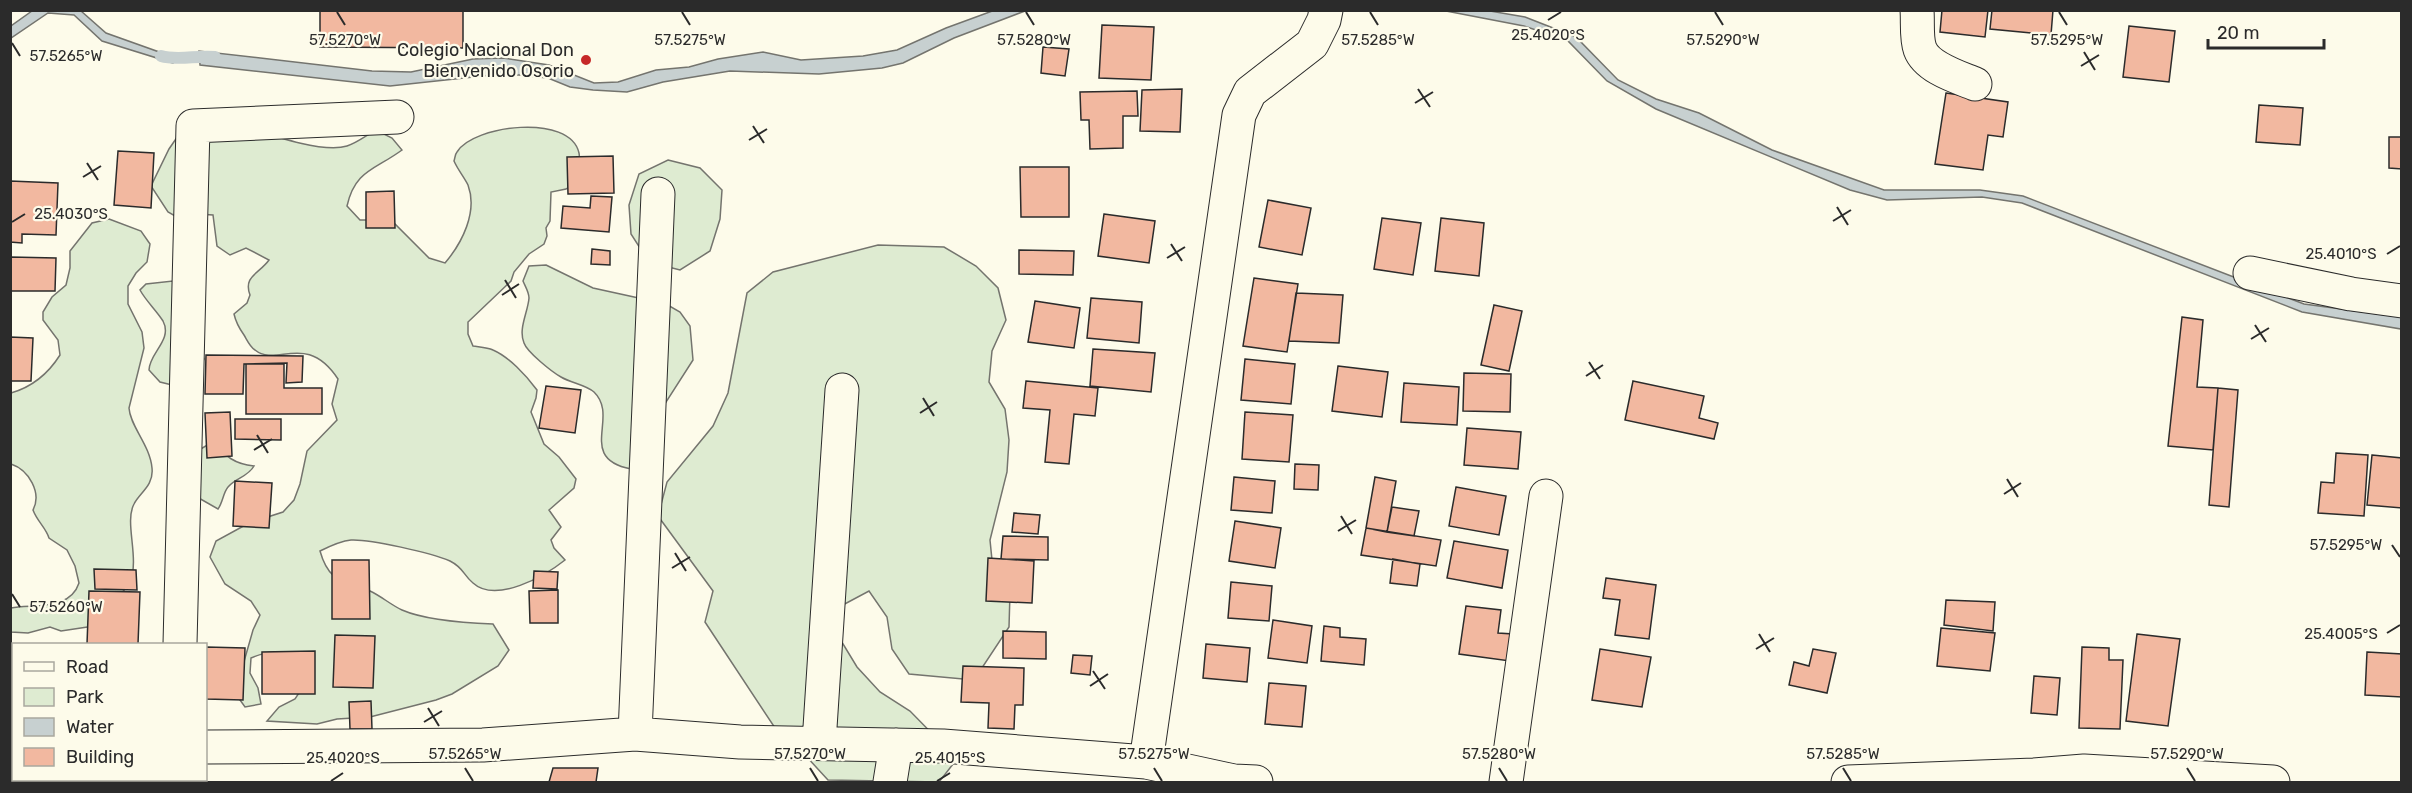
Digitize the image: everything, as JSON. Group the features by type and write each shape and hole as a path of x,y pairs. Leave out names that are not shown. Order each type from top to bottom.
{"street":[{"path":"1146,762 1239,115 1250,92 1312,44 1324,20 1326,10"},
{"path":"1917,10 1920,49 1928,60 1950,74 1975,84"},
{"path":"180,643 193,126 398,117"},
{"path":"635,734 658,194"},
{"path":"2250,273 2351,294 2402,301"},
{"path":"819,744 842,390"},
{"path":"1506,783 1546,496"},
{"path":"207,747 483,745 635,734 740,742 942,746 1146,762 1241,782"},
{"path":"890,783 896,745"},
{"path":"1848,783 2034,775 2273,783"}],"green space":[{"path":"240,125 294,142 323,147 347,146 376,130 392,138 402,150 361,178 355,185 347,206 360,220 378,220 395,224 429,258 445,263 462,237 470,216 471,195 454,161 456,153 466,143 500,130 521,127 541,128 558,132 572,140 579,153 579,164 573,184 566,189 551,192 550,221 546,228 547,236 544,244 529,254 514,272 511,281 468,322 468,334 473,346 491,349 505,357 537,390 531,412 544,444 559,457 576,479 574,488 549,510 561,527 551,540 554,548 565,560 533,580 494,591 483,589 473,583 458,566 450,561 401,547 351,540 320,551 328,569 338,579 370,591 402,610 434,619 493,624 509,650 498,666 452,694 436,700 370,717 337,719 317,724 267,721 279,707 295,699 305,684 296,654 279,652 251,658 250,673 258,688 261,704 245,707 235,693 253,630 260,615 251,601 225,584 210,557 216,541 249,523 283,512 294,500 307,451 337,420 332,404 338,379 326,365 315,357 303,353 264,354 252,347 234,314 247,303 250,295 248,289 250,279 269,260 246,248 230,255 217,246 213,215 198,214 182,220 168,212 151,186 169,149 180,133"},
{"path":"668,160 700,168 722,190 720,219 710,251 680,270 649,262 631,234 629,205 639,174"},
{"path":"109,219 141,231 150,244 147,262 128,286 128,304 142,332 144,348 129,408 133,422 148,451 152,468 151,480 136,500 131,512 133,573 130,583 94,626 61,631 50,627 28,633 11,632 11,608 60,602 74,592 79,583 75,566 67,550 49,538 33,510 36,496 32,483 23,471 11,464 11,393 39,379 60,355 58,340 43,320 43,312 52,297 66,285 70,268 70,251 92,223"},
{"path":"878,245 944,247 976,266 998,288 1006,320 992,351 989,382 1005,409 1009,440 1007,472 990,540 993,570 1010,593 1009,627 974,680 909,674 892,649 887,617 869,591 839,607 840,639 857,667 880,692 910,711 957,759 939,782 828,780 805,755 779,734 705,622 713,591 658,516 667,482 713,426 728,393 747,293 773,272"},
{"path":"546,265 593,288 666,304 680,312 690,326 693,360 657,416 631,469 615,464 606,456 602,446 601,402 594,392 557,374 535,356 524,343 522,332 529,298 523,281 529,266"},
{"path":"173,281 204,359 201,365 176,386 160,382 149,370 163,340 165,328 163,321 140,290 146,284"},
{"path":"214,441 231,459 241,464 254,466 228,487 218,509 197,497 199,450"}],"water":[{"path":"995,10 1025,11 954,38 903,63 882,68 819,74 730,71 663,82 627,92 570,87 548,78 519,75 492,75 390,86 200,65 199,51 372,71 411,72 473,59 503,58 549,65 594,83 618,82 656,70 689,67 718,59 763,52 801,60 863,56 897,50 946,28"},
{"path":"32,11 81,11 106,33 176,58 173,63 102,41 74,15 48,13 11,38 11,26"},
{"path":"1446,11 1490,11 1525,17 1576,37 1618,80 1656,99 1699,113 1772,150 1884,190 1980,190 2023,196 2304,304 2401,317 2401,329 2302,312 2022,203 1982,197 1887,200 1850,190 1656,109 1607,81 1568,41 1524,26"}],"building":[{"path":"320,10 463,10 463,48 320,47"},
{"path":"1942,10 1988,10 1985,37 1940,32"},
{"path":"1992,10 2053,10 2051,35 1990,29"},
{"path":"1102,25 1154,27 1151,80 1099,78"},
{"path":"2129,26 2175,31 2169,82 2123,77"},
{"path":"1043,47 1069,49 1065,76 1041,73"},
{"path":"1182,89 1180,132 1140,131 1142,90"},
{"path":"1137,91 1138,116 1123,116 1123,148 1090,149 1089,120 1081,120 1080,92"},
{"path":"1946,93 2008,102 2003,137 1988,135 1983,170 1935,164"},
{"path":"2259,105 2303,108 2300,145 2256,142"},
{"path":"2389,137 2402,137 2402,169 2389,168"},
{"path":"118,151 154,153 151,208 114,205"},
{"path":"613,156 614,193 568,194 567,157"},
{"path":"1020,167 1069,167 1069,217 1021,217"},
{"path":"10,181 58,183 56,235 22,234 22,243 10,242"},
{"path":"394,191 395,228 366,228 366,192"},
{"path":"591,196 612,197 609,232 561,228 563,206 590,208"},
{"path":"1268,200 1311,208 1302,255 1259,247"},
{"path":"1104,214 1155,221 1149,263 1098,256"},
{"path":"1382,218 1421,223 1413,275 1374,269"},
{"path":"1441,218 1484,223 1479,276 1435,271"},
{"path":"592,249 610,251 610,265 591,264"},
{"path":"1019,250 1074,251 1073,275 1019,274"},
{"path":"10,257 56,258 55,291 10,291"},
{"path":"1254,278 1298,284 1287,352 1243,346"},
{"path":"1296,293 1343,295 1339,343 1289,341"},
{"path":"1091,298 1142,302 1139,343 1087,338"},
{"path":"1035,301 1080,308 1074,348 1028,342"},
{"path":"1494,305 1522,311 1509,371 1481,365"},
{"path":"2182,317 2203,320 2197,387 2218,388 2213,450 2168,446"},
{"path":"10,337 33,338 31,381 10,381"},
{"path":"1093,349 1155,353 1151,392 1090,386"},
{"path":"206,355 303,356 302,382 286,383 287,363 244,364 243,394 205,394"},
{"path":"1245,359 1295,364 1291,404 1241,400"},
{"path":"246,364 284,364 284,388 322,388 322,414 246,414"},
{"path":"1338,366 1388,372 1382,417 1332,411"},
{"path":"1464,373 1511,374 1510,412 1463,411"},
{"path":"1026,381 1098,388 1095,416 1074,414 1069,464 1045,462 1050,410 1023,408"},
{"path":"1633,381 1704,396 1699,418 1718,423 1714,439 1625,420"},
{"path":"1404,383 1459,387 1457,425 1401,422"},
{"path":"546,386 581,390 575,433 539,428"},
{"path":"2218,388 2238,390 2229,507 2209,505"},
{"path":"230,412 232,456 207,458 205,413"},
{"path":"1245,412 1293,415 1289,462 1242,459"},
{"path":"235,419 281,419 281,440 235,439"},
{"path":"1467,428 1521,432 1518,469 1464,465"},
{"path":"2336,453 2368,455 2364,516 2318,513 2321,482 2334,483"},
{"path":"2372,455 2402,458 2402,508 2367,505"},
{"path":"1295,464 1319,465 1318,490 1294,489"},
{"path":"1234,477 1275,481 1272,513 1231,510"},
{"path":"1375,477 1396,481 1387,532 1366,528"},
{"path":"235,481 272,483 269,528 233,526"},
{"path":"1456,487 1506,496 1499,535 1449,526"},
{"path":"1392,507 1419,511 1414,536 1387,532"},
{"path":"1014,513 1040,515 1038,534 1012,532"},
{"path":"1235,521 1281,528 1275,568 1229,561"},
{"path":"1366,528 1441,540 1436,566 1361,555"},
{"path":"1003,536 1048,537 1048,560 1001,559"},
{"path":"1454,541 1508,550 1502,588 1447,578"},
{"path":"988,558 1034,561 1032,603 986,601"},
{"path":"1393,559 1420,564 1417,586 1390,583"},
{"path":"332,560 369,560 370,619 332,619"},
{"path":"94,569 136,570 137,590 95,589"},
{"path":"534,571 558,572 557,589 533,588"},
{"path":"1606,578 1656,585 1649,639 1615,635 1620,600 1603,598"},
{"path":"1231,582 1272,586 1269,621 1228,618"},
{"path":"558,590 558,623 530,623 529,591"},
{"path":"89,591 140,592 138,643 87,643"},
{"path":"1946,600 1995,602 1993,631 1944,625"},
{"path":"1466,606 1501,610 1498,633 1513,634 1510,661 1459,654"},
{"path":"1273,620 1312,626 1307,663 1268,658"},
{"path":"1324,626 1340,628 1340,637 1366,639 1364,665 1321,661"},
{"path":"1941,628 1995,633 1990,671 1937,666"},
{"path":"1003,631 1046,632 1046,659 1003,658"},
{"path":"2137,634 2180,639 2168,726 2126,721"},
{"path":"335,635 375,636 373,688 333,687"},
{"path":"1206,644 1250,648 1247,682 1203,678"},
{"path":"207,647 245,648 243,700 207,699"},
{"path":"2082,647 2109,648 2109,660 2123,660 2120,729 2079,728"},
{"path":"1600,649 1651,657 1642,707 1592,700"},
{"path":"1813,649 1836,653 1827,693 1789,685 1794,662 1809,666"},
{"path":"315,651 315,694 262,694 262,652"},
{"path":"2367,652 2402,654 2402,697 2365,695"},
{"path":"1073,655 1092,656 1090,675 1071,673"},
{"path":"963,666 1024,668 1023,705 1015,705 1014,729 988,728 989,703 961,702"},
{"path":"2034,676 2060,678 2057,715 2031,713"},
{"path":"1269,683 1306,686 1302,727 1265,724"},
{"path":"371,701 372,729 350,729 349,702"},
{"path":"553,768 598,768 596,782 549,782"}],"waterway":[{"path":"161,56 215,57"}],"place":[{"name":"Colegio Nacional Don Bienvenido Osorio","path":"586,60"}]}
